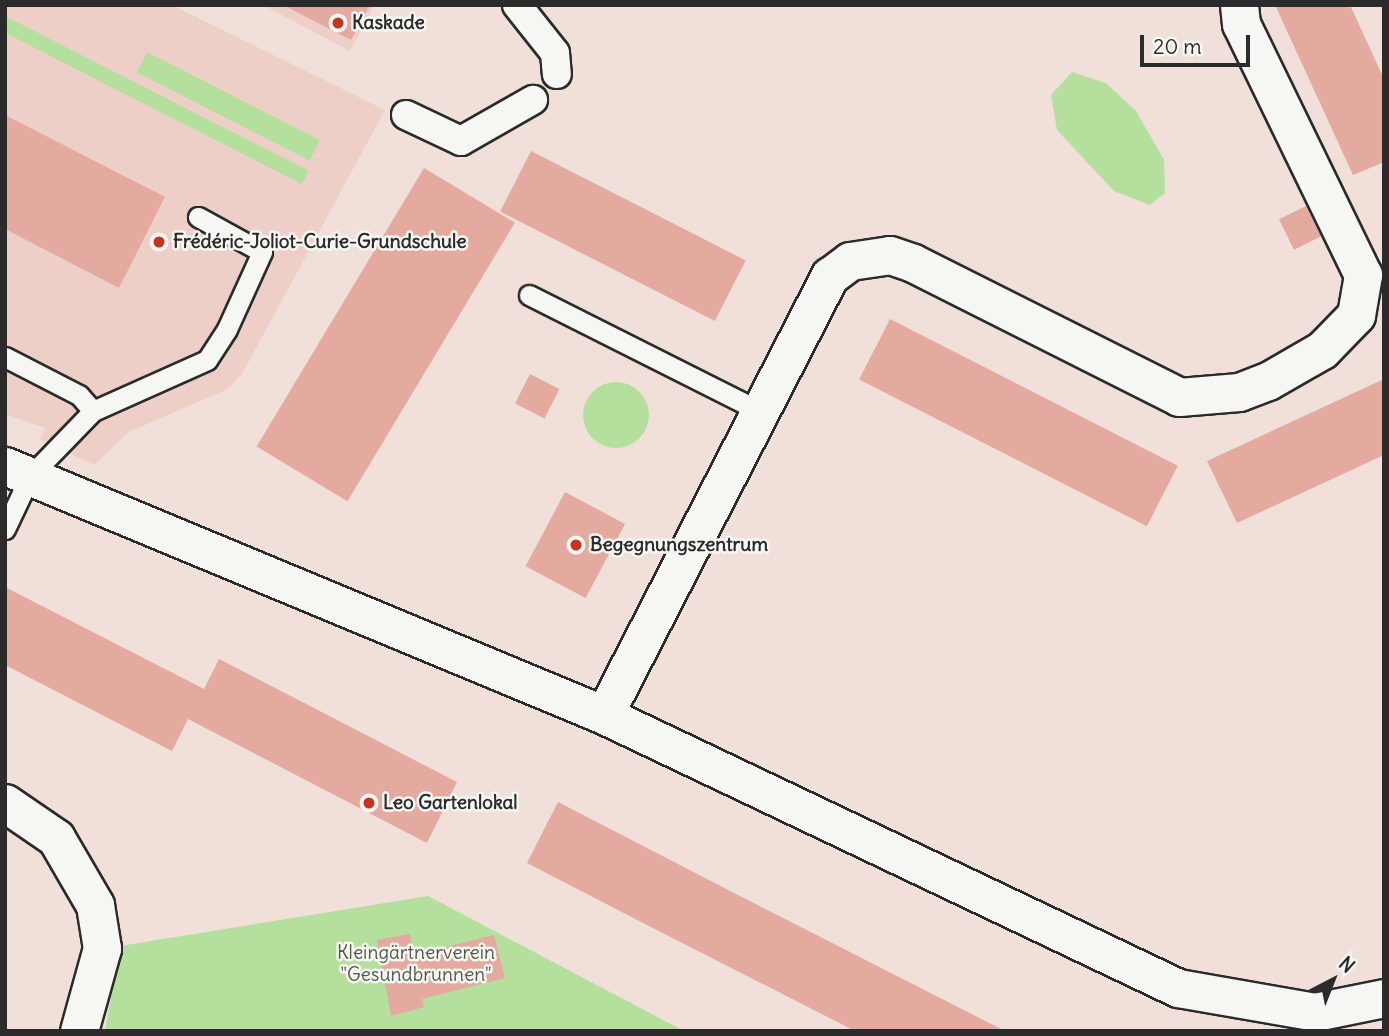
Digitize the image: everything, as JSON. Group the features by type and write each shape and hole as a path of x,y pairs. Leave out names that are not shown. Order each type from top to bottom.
{"street":[{"path":"406,115 461,141 545,86 555,53 517,5"},
{"path":"604,715 830,276 872,255 913,263 1179,397 1239,391 1322,350 1356,315 1363,275 1241,24 1239,5"},
{"path":"18,471 604,715 1238,1018 1315,1012 1384,998"},
{"path":"5,803 56,838 95,905 102,948 79,1031"}],"lane":[{"path":"5,529 18,471 93,411 207,359 227,329 262,252 198,217"},
{"path":"529,295 760,411"},
{"path":"5,357 79,395 93,411"}],"shaded area":[{"name":"Frédéric-Joliot-Curie-Grundschule","path":"5,5 172,5 385,110 242,374 228,389 129,432 94,465 40,439 45,428 5,414"},
{"path":"263,5 374,5 350,51"}],"green space":[{"path":"5,16 309,171 302,184 5,33"},
{"path":"147,52 320,140 309,161 137,72"},
{"path":"1072,72 1106,83 1136,111 1164,160 1165,193 1150,205 1114,191 1057,130 1051,95"},
{"path":"616,382 639,392 649,415 639,438 616,448 593,438 583,415 593,392"},
{"name":"Kleingärtnerverein \"Gesundbrunnen\"","path":"428,896 684,1031 105,1031 120,946"}],"building":[{"name":"Kaskade","path":"283,5 370,5 351,40"},
{"path":"1275,5 1350,5 1384,79 1384,162 1353,175"},
{"path":"5,115 165,197 119,288 5,229"},
{"path":"531,151 746,260 715,321 500,212"},
{"path":"424,168 515,223 347,501 257,447"},
{"path":"1306,206 1321,237 1294,250 1279,219"},
{"path":"890,319 1178,466 1147,526 859,380"},
{"path":"530,374 559,389 544,418 515,403"},
{"path":"1384,379 1384,455 1237,523 1207,461"},
{"name":"Begegnungszentrum","path":"565,492 625,524 586,598 526,566"},
{"path":"5,587 204,689 219,659 457,782 427,843 188,719 172,751 5,665"},
{"path":"558,802 1005,1031 855,1031 647,925 527,863"},
{"path":"410,934 414,955 494,935 505,978 422,999 424,1007 391,1016 377,940"}],"place":[{"name":"Kaskade","path":"338,23"},
{"name":"Frédéric-Joliot-Curie-Grundschule","path":"159,242"},
{"name":"Begegnungszentrum","path":"576,545"},
{"name":"Leo Gartenlokal","path":"369,803"}]}
